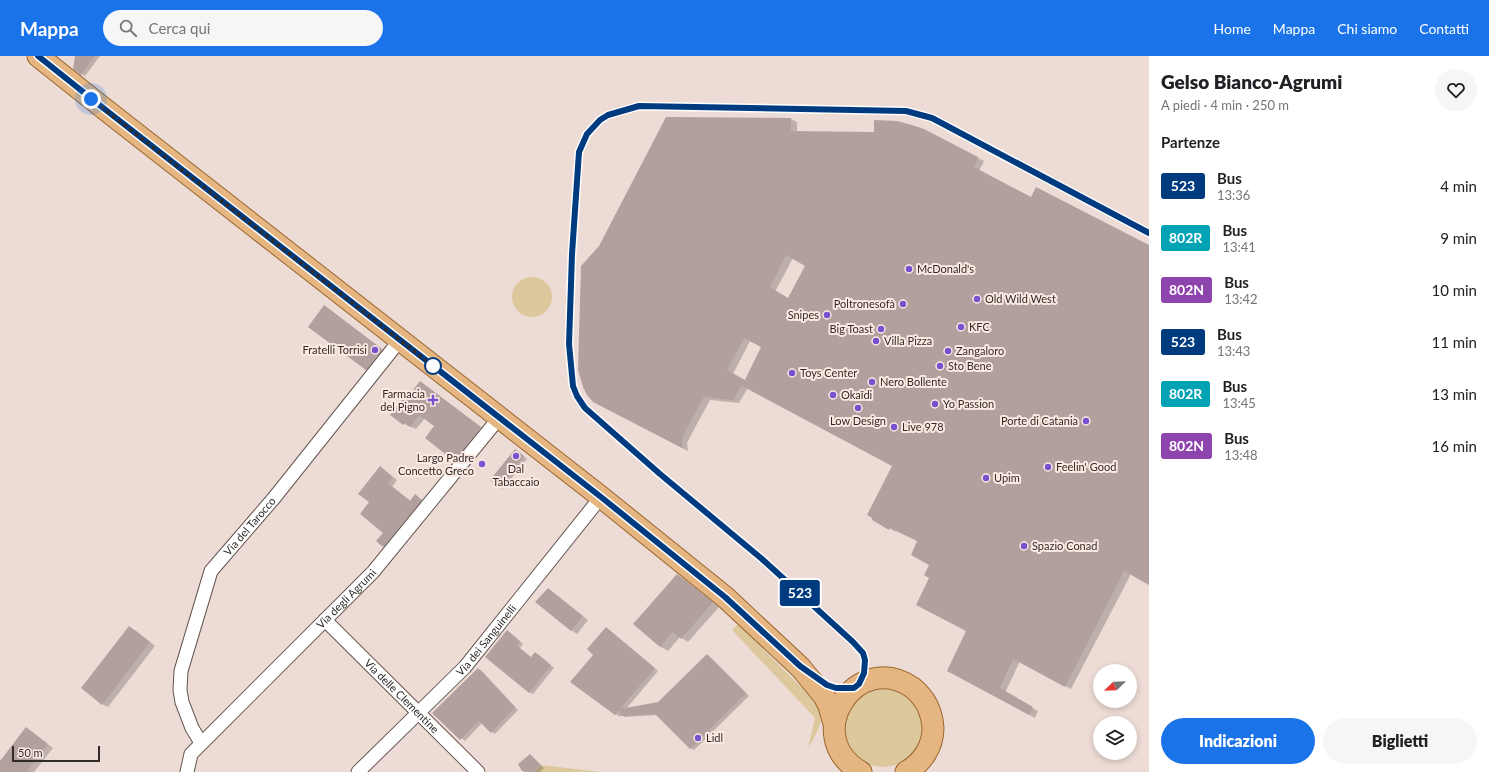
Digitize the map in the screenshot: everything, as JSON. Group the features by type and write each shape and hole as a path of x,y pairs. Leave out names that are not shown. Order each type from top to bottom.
{"main road":[{"path":"38,56 601,497 725,597 800,666 827,685 836,688 854,688"},
{"path":"800,666 824,696 829,706 834,724"},
{"path":"861,772 848,763 839,751 835,738 835,715 840,704 854,688 869,680 879,678 900,681 915,690 926,704 932,720 932,737 928,750 927,772"},
{"path":"906,772 918,764 928,750"}],"street":[{"name":"Via del Tarocco","path":"201,743 192,728 182,702 180,690 181,671 211,571 274,498 400,340"},
{"name":"Via degli Agrumi","path":"187,772 191,754 373,572 500,418"},
{"name":"Via dei Sanguinelli","path":"358,772 465,667 601,497"},
{"name":"Via delle Clementine","path":"325,620 478,772"}],"shaded area":[{"path":"532,277 540,279 546,283 550,289 552,297 550,305 546,311 540,315 532,317 524,315 518,311 514,305 512,297 514,289 518,283 524,279"},
{"path":"738,624 806,692 809,691 815,699 821,713 821,720 817,732 808,748 815,718 732,630"},
{"path":"883,689 898,692 905,696 915,706 919,713 922,728 919,743 915,750 905,760 898,764 883,767 868,764 861,760 851,750 847,743 844,728 847,713 851,706 861,696 868,692"},
{"path":"541,765 601,772 534,772"}],"building":[{"path":"75,56 95,56 81,75 73,69"},
{"path":"666,117 791,118 791,131 874,132 874,120 897,121 924,129 978,157 974,167 1031,197 1036,187 1149,245 1149,585 1124,571 1065,687 1013,659 1000,688 1033,707 1029,715 947,671 966,631 916,605 929,578 924,575 929,565 911,555 917,541 890,528 889,530 872,520 872,518 867,515 892,466 742,386 745,381 733,400 704,397 684,433 682,448 593,402 587,395 578,370 581,266 599,246","holes":["786,255 805,266 788,298 770,287","744,338 761,347 745,380 727,370"]},
{"path":"324,305 382,349 366,370 308,327"},
{"path":"420,381 481,427 454,461 425,438 434,426 419,415 410,427 405,423 403,425 390,415 408,392 410,394"},
{"path":"515,449 524,456 499,487 490,480"},
{"path":"380,466 393,477 388,483 410,501 415,494 422,500 383,547 376,541 383,533 360,514 369,502 358,494"},
{"path":"677,574 713,602 681,639 673,632 660,647 633,624"},
{"path":"548,588 583,616 571,631 535,602"},
{"path":"129,626 150,642 102,705 81,688"},
{"path":"606,627 655,668 620,709 658,702 707,654 746,693 690,749 655,714 621,716 620,710 615,715 570,682 593,655 587,649"},
{"path":"507,630 520,641 517,646 531,657 535,652 551,665 529,693 485,657"},
{"path":"478,668 515,707 491,733 479,721 460,740 432,713"},
{"path":"26,727 48,744 26,772 0,772 0,761"},
{"path":"530,754 541,765 534,772 522,771 518,764"}],"bus line":[{"name":"523","path":"38,56 601,497 725,597 800,666 827,685 836,688 854,688 859,684 864,673 865,660 863,653 843,632 762,559 660,474 585,408 577,396 573,386 569,344 572,254 579,152 587,134 593,126 608,115 639,106 906,111 932,118 1149,233"}],"place":[{"name":"McDonald's","path":"909,269"},
{"name":"Old Wild West","path":"977,299"},
{"name":"Poltronesofà","path":"903,304"},
{"name":"Snipes","path":"827,315"},
{"name":"KFC","path":"961,327"},
{"name":"Big Toast","path":"881,329"},
{"name":"Villa Pizza","path":"876,341"},
{"name":"Fratelli Torrisi","path":"375,350"},
{"name":"Zangaloro","path":"948,351"},
{"name":"Sto Bene","path":"940,366"},
{"name":"Toys Center","path":"792,373"},
{"name":"Nero Bollente","path":"872,382"},
{"name":"Okaïdi","path":"833,395"},
{"name":"Farmacia del Pigno","path":"433,400"},
{"name":"Yo Passion","path":"935,404"},
{"name":"Low Design","path":"858,408"},
{"name":"Porte di Catania","path":"1086,421"},
{"name":"Live 978","path":"894,427"},
{"name":"Dal Tabaccaio","path":"516,456"},
{"name":"Largo Padre Concetto Greco","path":"482,464"},
{"name":"Feelin' Good","path":"1048,467"},
{"name":"Upim","path":"986,478"},
{"name":"Spazio Conad","path":"1024,546"},
{"name":"Lidl","path":"698,738"}],"route":[{"path":"91,99 433,366"}]}
